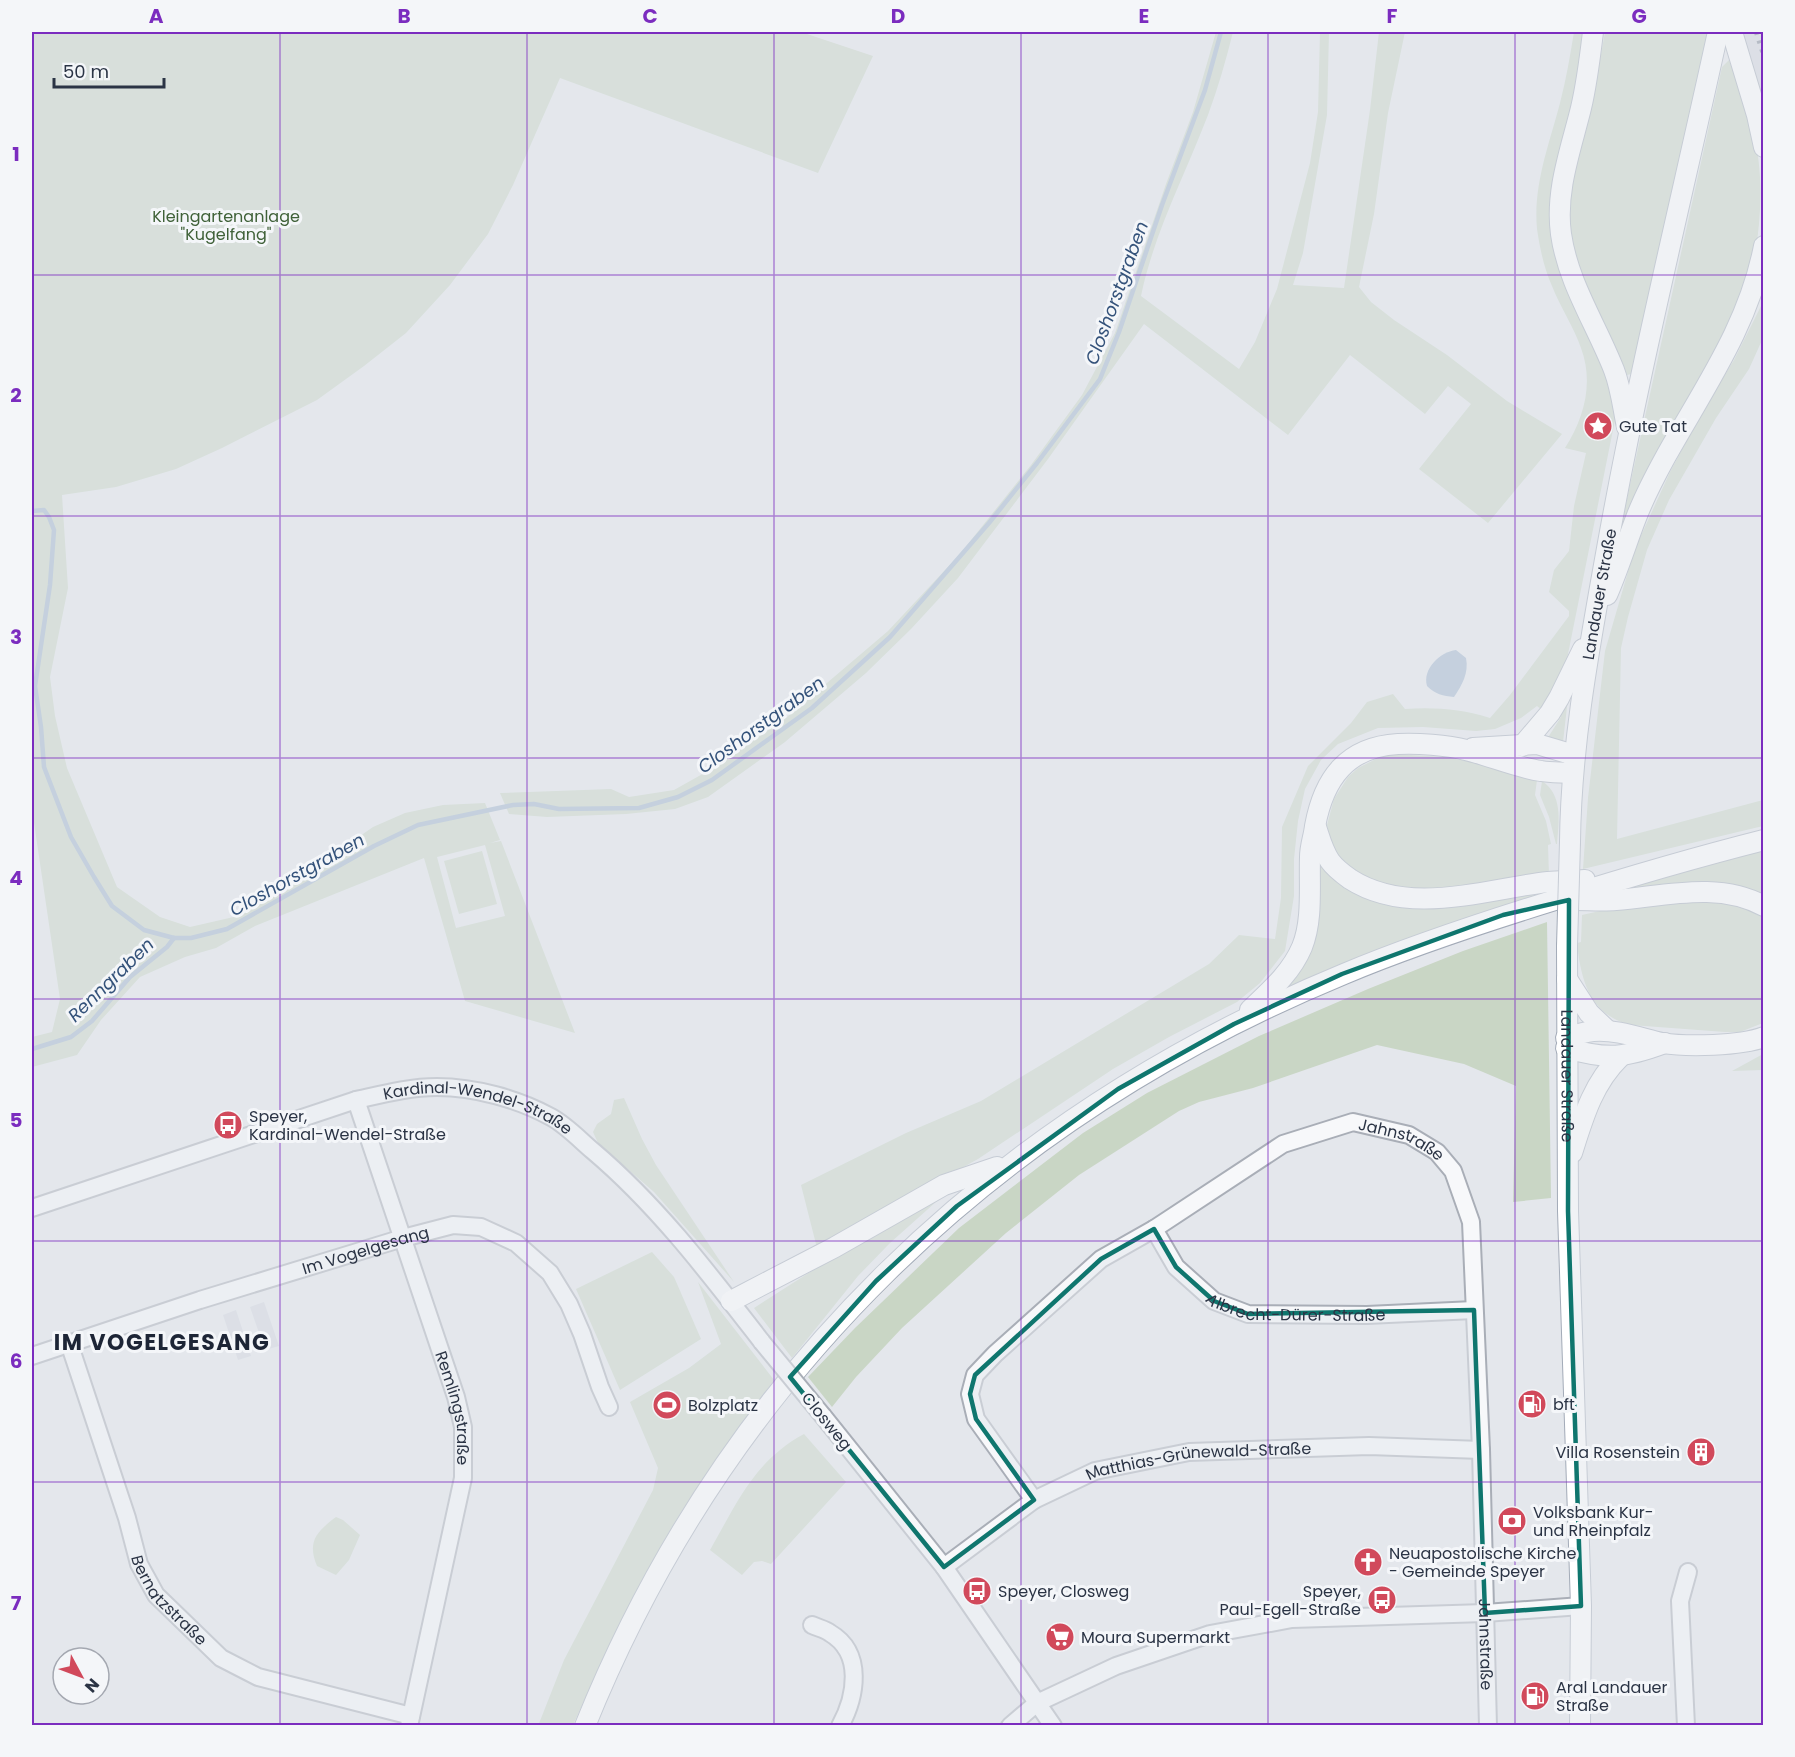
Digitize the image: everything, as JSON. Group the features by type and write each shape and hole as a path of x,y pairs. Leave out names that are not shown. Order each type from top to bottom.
{"main road":[{"path":"1593,32 1590,65 1563,181 1560,207 1561,232 1574,284 1616,376 1628,432"},
{"name":"Landauer Straße","path":"1580,1725 1581,1606 1571,1345 1566,1043 1573,764 1592,629 1628,432 1718,32"},
{"path":"1735,39 1764,147"},
{"path":"1522,746 1559,698 1592,629 1621,561 1636,517 1665,457 1741,322 1760,267 1764,246"},
{"path":"1234,1024 1289,970 1302,946 1307,926 1310,854 1318,807 1331,780 1340,768 1364,751 1399,744 1464,749 1537,744 1573,764"},
{"path":"1464,749 1540,771 1573,764"},
{"path":"1316,824 1323,849 1331,863 1343,874 1361,886 1398,897 1456,896 1547,882 1625,878"},
{"path":"585,1725 622,1641 654,1580 709,1486 749,1429 806,1358 876,1281 957,1206 1013,1161 1118,1089 1234,1024 1342,974 1503,915 1625,878 1764,840"},
{"path":"1554,900 1615,900 1692,892 1746,897 1764,906"},
{"path":"1566,976 1589,1013 1608,1031"},
{"path":"1566,1043 1593,1031 1608,1031 1665,1043 1719,1044 1764,1037"},
{"path":"1566,1043 1590,1055 1620,1057 1665,1043"},
{"path":"1568,1167 1591,1098 1600,1079 1620,1057"},
{"path":"730,1301 835,1247 944,1185 1013,1161"}],"street":[{"name":"Kardinal-Wendel-Straße","path":"32,1208 248,1134 356,1100 409,1089 438,1087 485,1093 513,1101 552,1117 577,1137"},
{"name":"Remlingstraße","path":"356,1100 456,1397 463,1427 463,1478 410,1721"},
{"name":"Jahnstraße","path":"1034,1500 976,1419 970,1394 975,1375 995,1354 1101,1259 1154,1229 1283,1144 1353,1122 1409,1134 1437,1152 1453,1171 1471,1222 1481,1450 1488,1725"},
{"name":"Closweg","path":"577,1137 614,1168 700,1262 944,1567 1053,1725"},
{"name":"Im Vogelgesang","path":"32,1356 200,1300 403,1238 453,1225 481,1227 516,1243 550,1273 569,1304 609,1407"},
{"name":"Albrecht-Dürer-Straße","path":"1154,1229 1176,1267 1214,1301 1248,1314 1367,1315 1474,1310"},
{"name":"Bernatzstraße","path":"69,1343 127,1518 139,1564 156,1595 221,1658 243,1671 410,1721"},
{"name":"Matthias-Grünewald-Straße","path":"944,1567 1034,1500 1095,1471 1189,1452 1368,1446 1481,1450"},
{"path":"1686,1725 1680,1601 1688,1572"},
{"path":"1010,1725 1037,1703 1116,1666 1210,1634 1292,1619 1485,1613 1581,1606"},
{"path":"813,1625 831,1633 839,1640 849,1653 853,1665 855,1679 852,1696 840,1725"}],"highlighted area":[{"path":"1569,900 1568,1211 1581,1606 1485,1613 1474,1310 1248,1314 1214,1301 1176,1267 1154,1229 1101,1259 975,1375 970,1394 976,1419 1034,1500 944,1567 790,1377 876,1281 957,1206 1118,1089 1234,1024 1342,974 1503,915"}],"shaded area":[{"path":"1741,32 1763,32 1763,114"},
{"path":"264,1302 279,1346 265,1350 250,1307"},
{"path":"236,1310 251,1356 238,1360 223,1315"}],"green space":[{"name":"Kleingartenanlage \"Kugelfang\"","path":"32,32 801,32 873,56 818,173 560,78 513,185 488,234 450,285 406,333 317,400 222,448 176,469 116,487 62,495 68,588 50,677 55,716 67,768 117,887 160,917 190,927 238,916 274,896 373,827 405,813 443,805 485,803 500,840 490,843 501,841 575,1033 465,1001 424,858 255,926 216,948 185,957 140,977 101,1020 77,1055 32,1067 32,1037 52,1032 60,999 32,809","holes":["485,845 505,916 456,928 437,857"]},
{"path":"1216,32 1233,32 1222,74 1212,105 1162,227 1141,296 1239,369 1255,342 1277,289 1310,163 1318,112 1320,32 1329,32 1327,115 1303,253 1293,285 1344,288 1379,32 1405,32 1388,113 1374,214 1359,287 1371,302 1394,320 1447,355 1507,401 1562,434 1488,523 1419,469 1471,404 1448,386 1425,414 1350,355 1288,435 1144,324 1048,459 958,578 866,673 785,742 708,797 675,809 626,814 547,817 509,814 500,793 611,789 629,797 674,790 715,767 787,717 888,631 960,554 1031,465 1082,395 1115,333 1193,112"},
{"path":"1574,32 1588,32 1554,223 1611,377 1616,415 1566,664 1542,710 1537,706 1521,718 1495,729 1476,731 1423,727 1378,728 1338,744 1321,760 1305,789 1298,821 1294,859 1294,896 1285,951 1260,983 1237,1002 1113,1069 978,1159 817,1248 801,1185 906,1133 981,1101 1209,964 1239,935 1275,939 1281,898 1282,827 1308,766 1351,723 1367,702 1393,694 1405,709 1448,709 1490,718 1569,616 1569,611 1549,592 1554,570 1569,551 1574,506 1586,453 1565,448 1582,412 1587,374 1578,340 1555,294 1547,272 1538,236 1536,213 1540,181 1568,68"},
{"path":"1605,32 1711,32 1635,373 1627,375 1583,282 1569,234 1569,201"},
{"path":"1729,60 1751,122 1759,169 1759,226 1750,284 1617,544 1722,67"},
{"path":"1763,294 1763,338 1749,369 1716,418 1669,500 1647,550 1628,617 1621,648 1617,839 1763,800 1763,826 1583,869 1588,798 1605,651 1634,551 1670,472 1701,414 1734,360 1761,306"},
{"path":"1568,698 1563,742 1547,739 1561,717 1556,713"},
{"path":"1394,754 1444,757 1491,765 1537,780 1535,795 1546,821 1551,844 1548,845 1549,875 1451,889 1404,889 1360,877 1340,862 1328,836 1327,825 1334,799 1348,777 1358,768 1380,757"},
{"path":"1542,781 1549,787 1557,801 1559,818 1557,844 1540,795"},
{"path":"1763,849 1763,896 1616,893 1616,890"},
{"path":"482,851 497,904 459,914 444,861"},
{"path":"1316,860 1354,890 1539,890 1539,894 1373,952 1280,992 1289,981"},
{"path":"1717,900 1763,913 1763,1023 1740,1032 1631,1025 1617,1020 1597,1005 1590,995 1581,970 1577,943 1581,942 1582,915 1622,906"},
{"path":"1547,922 1551,1198 1513,1202 1516,1086 1464,1064 1377,1045 1253,1088 1199,1102 1179,1111 1079,1175 1006,1233 902,1328 856,1377 832,1407 808,1377 855,1328 959,1228 1083,1133 1147,1093 1259,1036 1368,989 1463,951"},
{"path":"1763,1054 1763,1070 1732,1071"},
{"path":"624,1098 656,1165 734,1282 654,1192 598,1143 593,1132 597,1124 611,1114 614,1100"},
{"path":"946,1193 890,1243 858,1276 792,1358 754,1308 857,1242"},
{"path":"652,1252 674,1277 701,1339 620,1390 576,1289"},
{"path":"698,1282 774,1380 723,1450 675,1522 634,1597 573,1725 538,1726 564,1660 653,1490 658,1468 630,1402 689,1368 721,1344"},
{"path":"804,1434 846,1482 771,1564 762,1561 754,1562 742,1575 710,1550 738,1500 759,1470 787,1445"},
{"path":"336,1517 360,1535 349,1560 336,1575 317,1566 313,1544 323,1528"}],"water":[{"path":"1456,650 1466,658 1467,669 1464,679 1454,697 1439,694 1427,686 1427,673 1438,658"}],"waterway":[{"name":"Closhorstgraben","path":"32,511 44,510 54,530 50,585 35,686 44,767 71,837 94,877 112,906 144,930 174,938 191,938 227,929 374,846 418,825 513,805 534,804 559,809 639,808 678,797 712,780 812,708 890,637 989,523 1100,379 1119,332 1162,205 1205,90 1221,32"},
{"name":"Renngraben","path":"32,1049 71,1037 92,1021 130,977 167,947 174,938"}],"railway":[{"path":"1756,32 1764,57"}],"place":[{"name":"Gute Tat","path":"1598,426"},
{"name":"Speyer, Kardinal-Wendel-Straße","path":"228,1125"},
{"name":"bft","path":"1532,1404"},
{"name":"Bolzplatz","path":"667,1405"},
{"name":"Villa Rosenstein","path":"1701,1452"},
{"name":"Volksbank Kur- und Rheinpfalz","path":"1512,1521"},
{"name":"Neuapostolische Kirche - Gemeinde Speyer","path":"1368,1562"},
{"name":"Speyer, Closweg","path":"977,1591"},
{"name":"Speyer, Paul-Egell-Straße","path":"1382,1600"},
{"name":"Moura Supermarkt","path":"1060,1637"},
{"name":"Aral Landauer Straße","path":"1535,1696"}],"district":[{"name":"IM VOGELGESANG","path":"162,1342"}]}
